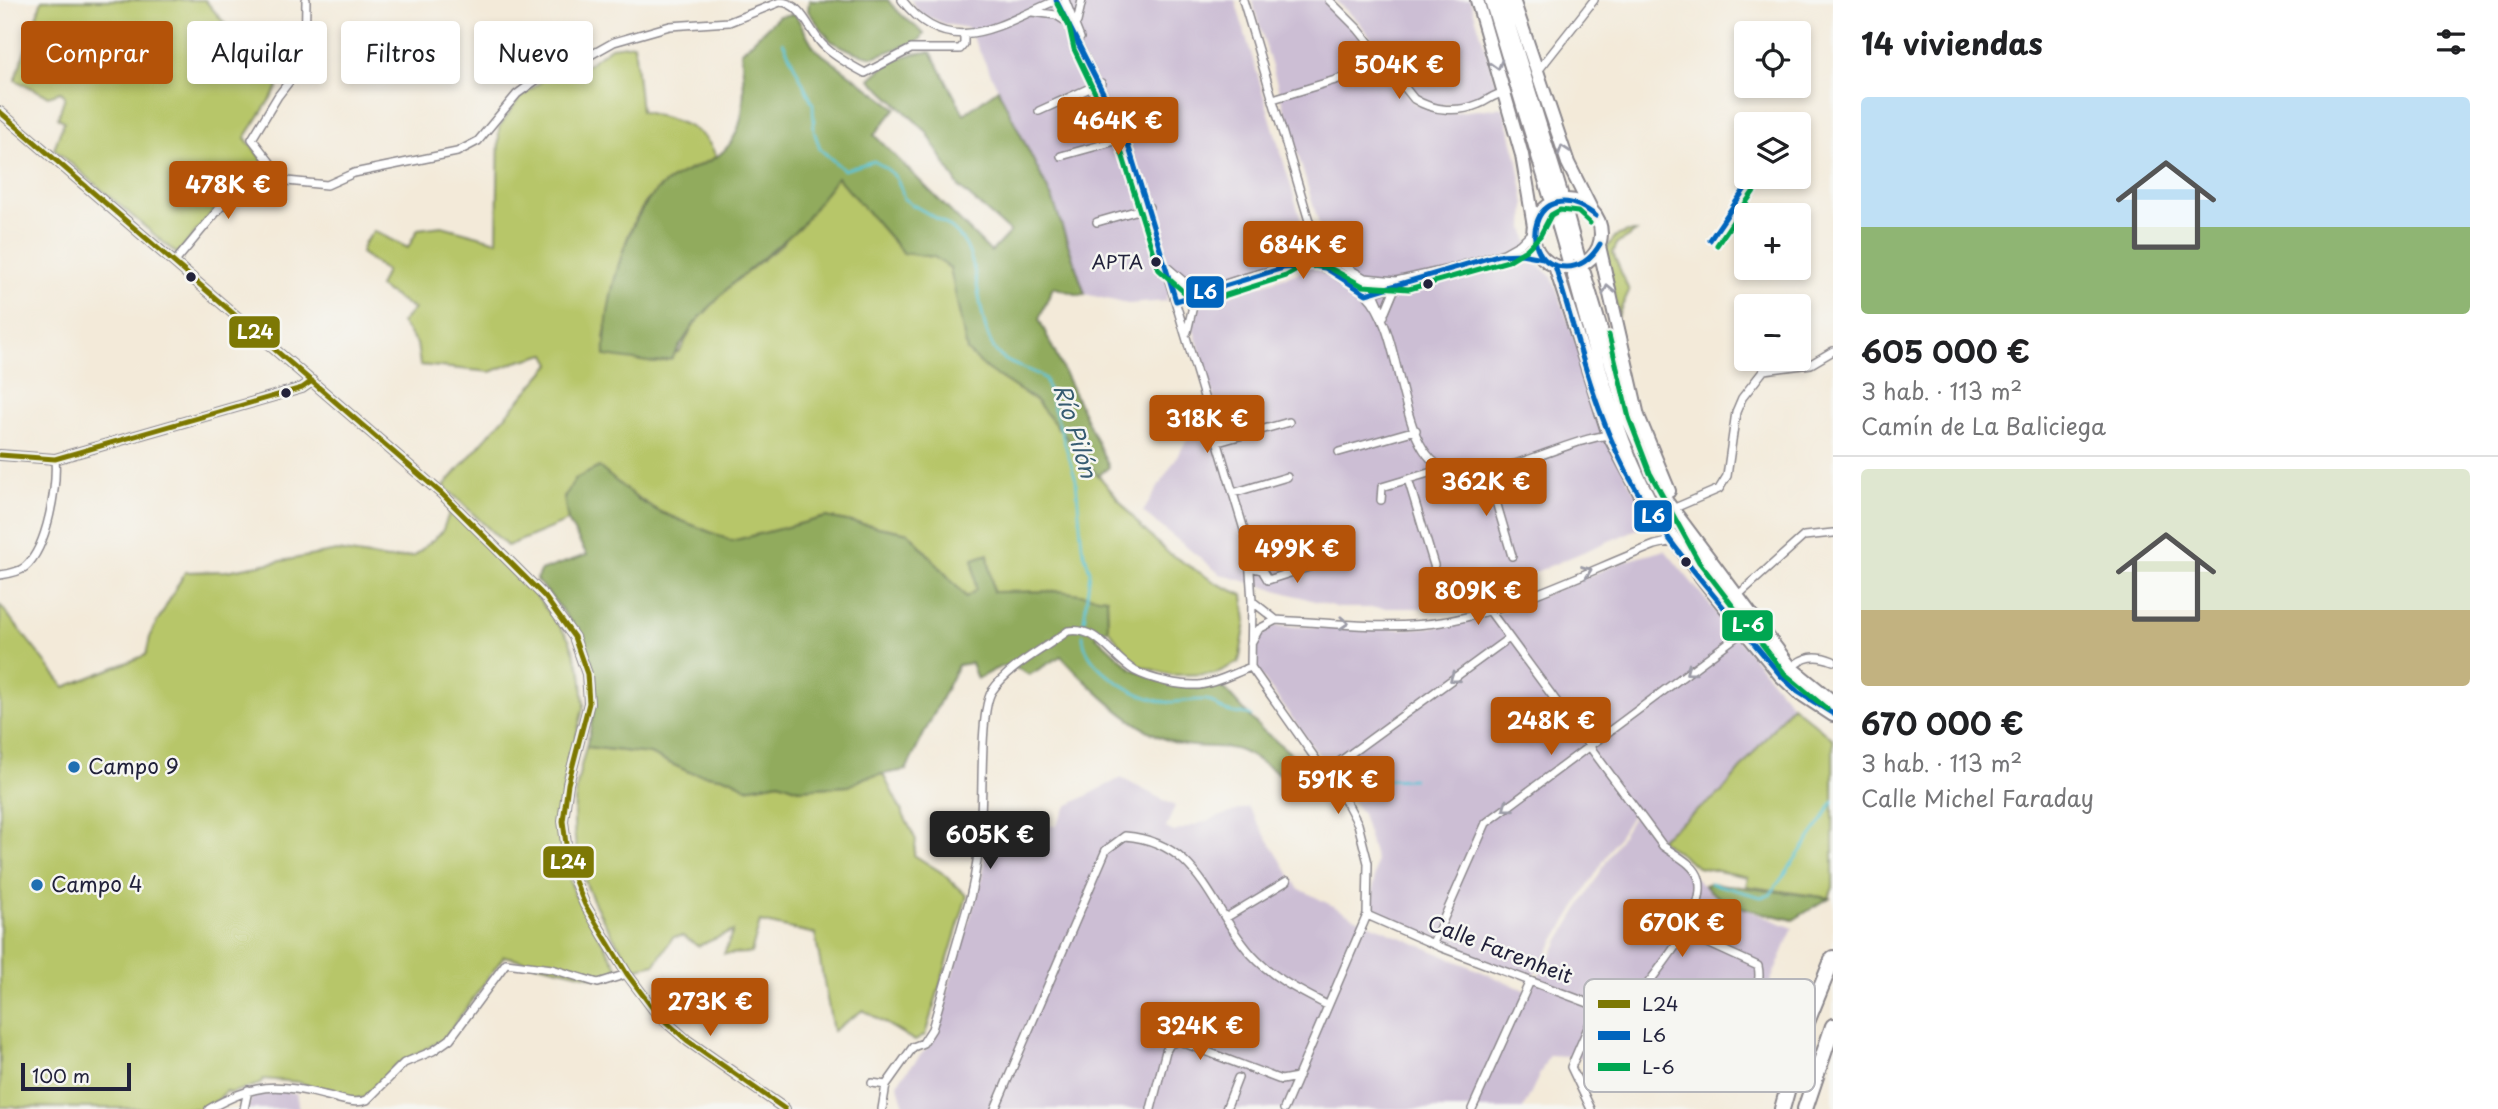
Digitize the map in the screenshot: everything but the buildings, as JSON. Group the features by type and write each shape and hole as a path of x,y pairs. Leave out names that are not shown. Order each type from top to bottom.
{"highway":[{"path":"1477,0 1522,155 1536,250 1555,265 1579,266 1589,260 1599,246"},
{"path":"1491,0 1555,195 1501,0"},
{"path":"1513,0 1568,163 1601,228 1599,246 1638,416 1658,470 1706,558"},
{"path":"1533,229 1544,209 1558,201 1574,202 1592,211"},
{"path":"1560,211 1573,257"},
{"path":"1555,265 1609,435 1636,489 1675,546 1689,560"},
{"path":"1579,275 1627,417 1650,474 1676,518 1735,597 1791,668 1832,708 1780,677 1689,560 1638,477 1616,419 1579,275"},
{"path":"1815,1002 1833,958"},
{"path":"1815,1020 1833,978"},
{"path":"1815,1083 1833,1026"},
{"path":"1815,1090 1833,1047"},
{"path":"1783,1109 1788,1092"},
{"path":"1783,1109 1789,1092"},
{"path":"1807,1109 1812,1092"},
{"path":"1807,1109 1814,1092"}],"street":[{"path":"277,180 271,162 252,139 278,96 305,61 306,0"},
{"path":"902,0 927,26 964,34 984,33 1057,0 1064,3 1080,35 1082,45"},
{"path":"1028,12 1040,0"},
{"path":"1057,0 1080,35"},
{"path":"1065,0 1082,45 1126,138 1149,207 1248,543 1252,601 1249,647 1251,667 1349,806 1365,843 1369,895 1367,915 1284,1109"},
{"path":"1073,23 1082,0"},
{"path":"1243,0 1318,257 1325,268 1368,297 1384,320"},
{"path":"1329,0 1388,64 1414,99 1432,108 1480,104 1488,98 1505,93"},
{"path":"1537,71 1594,0"},
{"path":"174,263 225,203 277,180 327,185 354,173 457,152 478,141 517,94 553,68 573,65 614,42 670,26 729,22 780,2 788,2 798,9 807,26 825,48 865,73 911,49 960,49 964,44 964,34"},
{"path":"1028,12 1056,15 1073,23"},
{"path":"1273,99 1388,64"},
{"path":"1039,111 1101,83"},
{"path":"0,112 442,494 545,597 574,637 587,674 589,703 568,783 564,838 569,867 585,905 627,974 656,1014 688,1041 785,1109"},
{"path":"1061,156 1126,138"},
{"path":"1097,222 1149,207"},
{"path":"1368,297 1408,280 1504,253 1520,244 1533,229"},
{"path":"1314,236 1331,258 1365,278 1396,284"},
{"path":"1176,301 1283,268 1299,258 1314,236"},
{"path":"1504,253 1529,254 1543,258"},
{"path":"1294,268 1314,262 1318,257"},
{"path":"1299,258 1331,258"},
{"path":"1166,266 1189,286 1212,290"},
{"path":"1283,268 1325,268"},
{"path":"1365,278 1375,292 1420,445 1436,466 1463,474 1487,471 1609,435"},
{"path":"1384,320 1386,304 1396,284"},
{"path":"1187,339 1193,306 1212,290"},
{"path":"1677,507 1719,489 1727,476 1736,412 1742,398 1764,370 1811,364 1833,351"},
{"path":"0,455 55,458 302,388 312,381"},
{"path":"1218,442 1289,422"},
{"path":"1339,452 1416,430"},
{"path":"0,575 24,568 33,557 50,510 56,480 55,458"},
{"path":"1381,500 1382,487 1432,472 1436,466"},
{"path":"1487,471 1512,556"},
{"path":"1233,494 1287,477"},
{"path":"1408,479 1434,565"},
{"path":"1735,597 1804,536 1833,533"},
{"path":"1249,647 1259,629 1276,620 1399,626 1448,621 1489,610 1655,545 1668,541 1675,546"},
{"path":"1250,567 1262,570 1268,580 1343,556"},
{"path":"1252,601 1276,620"},
{"path":"1489,610 1663,846 1692,867 1699,880 1693,917 1650,979"},
{"path":"882,1109 886,1085 913,1047 923,1043 932,1029 973,887 989,697 998,685 1024,662 1068,631 1076,630 1089,632 1137,672 1187,685 1217,681 1251,667"},
{"path":"1433,943 1486,823 1744,631"},
{"path":"1324,773 1509,638"},
{"path":"1791,668 1798,661 1814,656 1833,661"},
{"path":"995,1109 1105,850 1125,836 1158,845 1186,862 1201,876 1250,953 1267,971 1328,1005"},
{"path":"1227,918 1287,881"},
{"name":"Calle Farenheit","path":"1367,915 1584,1001"},
{"path":"1684,932 1758,966 1759,979"},
{"path":"209,1109 248,1090 280,1085 349,1101 367,1100 404,1063 433,1051 450,1039 506,963 552,969 598,983 627,974"},
{"path":"1472,1109 1530,981"},
{"path":"1313,998 1325,994 1337,985"},
{"path":"1313,998 1321,1020"},
{"path":"1584,1038 1572,1067 1591,1109"},
{"path":"1151,1109 1166,1051 1170,1044 1179,1041 1281,1080 1298,1077"},
{"path":"1226,1109 1238,1077"},
{"path":"1281,1080 1290,1095"},
{"path":"872,1083 886,1085"},
{"path":"244,1109 248,1090"}],"shaded area":[{"path":"911,0 1235,0 1304,230 1297,251 1292,258 1166,296 1167,301 1128,304 1085,294 1053,200 968,28 945,24 920,13"},
{"path":"1252,0 1326,0 1363,38 1414,103 1439,114 1503,107 1517,156 1525,204 1524,228 1533,261 1552,277 1628,481 1654,522 1472,599 1431,608 1339,608 1220,574 1143,512 1214,396 1192,324 1201,305 1300,272 1323,238"},
{"path":"1335,0 1470,0 1497,85 1470,101 1434,106 1420,99 1358,21"},
{"path":"1665,550 1792,705 1721,793 1659,839 1636,808 1530,981 1371,912 1376,861 1362,814 1257,670 1254,656 1258,638 1274,626 1400,629 1446,626 1495,615 1622,562"},
{"path":"1121,778 1175,806 1166,828 1174,832 1248,807 1298,888 1356,918 1529,992 1636,812 1662,848 1715,897 1793,928 1772,979 1584,979 1584,1057 1549,1055 1523,1109 905,1109 897,1083 931,1043 983,876 986,823 1056,826 1067,806"},
{"path":"274,1090 296,1093 299,1109 247,1109 253,1094 259,1092 266,1095"}],"green space":[{"path":"42,0 205,0 223,21 187,21 187,84 275,84 278,87 245,138 268,166 273,179 225,198 177,254 54,149 64,121 58,118 65,96 61,92 48,96 23,84 173,84 173,21 35,21"},
{"path":"809,0 888,0 924,34 919,41 873,57 854,52 831,41 808,11"},
{"path":"795,14 815,49 896,108 874,135 991,252 1010,232 959,187 926,131 870,79 898,59 931,52 964,114 998,89 1053,200 1085,294 1079,295 1053,287 1039,319 1109,467 1098,476 1036,401 987,369 967,351 950,268 934,257 903,253 837,177 801,226 732,284 695,323 671,359 655,363 605,356 612,290 626,242 636,220 648,201 667,182 725,150 734,138 742,111 744,81 741,52 779,16"},
{"path":"634,44 641,111 696,130 711,146 716,157 663,185 649,198 638,215 629,234 616,277 604,338 637,360 655,363 680,351 695,323 732,284 780,246 837,176 903,253 934,257 950,268 957,294 987,369 1038,402 1142,528 1167,552 1218,584 1243,595 1246,622 1239,662 1215,674 1172,675 1136,665 1108,629 1107,598 976,591 966,597 909,533 826,517 732,541 660,512 628,491 564,497 568,521 507,546 444,486 551,364 546,354 491,372 420,365 417,344 401,323 414,309 379,287 386,271 361,253 364,243 374,231 408,248 418,229 442,226 497,241 499,127 519,99 538,84 593,84 593,60 611,47"},
{"path":"21,62 21,83 15,80"},
{"path":"1636,232 1617,244 1613,253 1629,291 1618,315 1605,249 1616,236"},
{"path":"599,467 640,501 660,512 732,541 826,517 909,533 966,597 976,590 973,559 988,554 993,592 1060,591 1107,598 1108,629 1096,636 1132,669 1198,689 1217,681 1260,728 1300,761 1309,777 1304,786 1236,750 1180,744 1163,738 1115,708 1061,656 1029,675 1014,667 1003,666 977,679 971,663 958,665 906,770 866,777 849,786 799,789 779,782 746,788 732,779 689,772 650,754 586,747 594,698 593,676 588,656 568,618 536,580 540,571 587,555 568,521 564,498 575,479"},
{"path":"451,508 536,596 569,639 581,672 584,705 564,785 560,836 564,862 575,895 621,973 609,978 598,978 504,956 443,1040 397,1064 363,1098 351,1099 298,1082 263,1079 260,1084 231,1093 226,1091 219,1099 201,1109 0,1107 0,605 65,687 146,655 151,633 185,572 226,571 337,551 388,559 414,556 442,532"},
{"path":"1792,705 1833,739 1833,887 1829,898 1746,886 1748,877 1698,867 1659,839 1722,792"},
{"path":"586,747 650,754 689,772 732,779 746,788 779,782 799,789 849,786 866,777 883,774 916,840 914,855 941,872 967,896 925,1035 915,1041 863,1010 833,1031 815,934 760,922 751,953 724,954 733,931 698,946 683,936 673,937 655,964 634,969 600,914 580,864 575,839 574,811"},
{"path":"1710,883 1829,898 1793,920 1734,905 1704,885"}],"waterway":[{"name":"Río Pilón","path":"783,42 813,104 814,131 820,149 844,170 874,161 881,165 895,176 904,199 945,224 959,236 970,257 993,347 1006,361 1045,379 1076,480 1082,546 1090,571 1083,629"},
{"name":"Río Pilón","path":"1083,635 1085,647 1102,670 1114,680 1142,695 1167,702 1208,700 1227,711 1251,716"},
{"name":"Río Pilón","path":"1359,772 1384,780 1413,779"},
{"name":"Río Pilón","path":"1710,883 1761,897 1770,895 1833,801"}],"transit line":[{"name":"L6","path":"1056,0 1126,138 1176,301 1283,268 1325,268 1366,294 1498,255 1521,254 1543,258"},
{"name":"L-6","path":"1057,4 1069,26 1074,49 1118,141 1158,269 1186,294 1214,299 1286,276 1302,267 1318,266 1328,267 1363,286 1409,289 1508,261 1526,250 1540,236 1551,215 1560,210 1578,212 1590,223"},
{"name":"L24","path":"0,112 442,494 545,597 574,637 587,674 589,703 568,784 563,821 569,867 585,905 627,974 657,1014 688,1041 785,1109"},
{"name":"L6","path":"1710,240 1745,189"},
{"name":"L-6","path":"1717,245 1755,189"},
{"name":"L6","path":"1596,216 1574,204 1556,203 1544,210 1537,223 1535,238 1539,252 1549,263 1566,267 1586,261 1600,244"},
{"name":"L6","path":"1555,266 1599,410 1637,491 1687,563 1781,676 1798,692 1833,714"},
{"name":"L-6","path":"1609,335 1629,418 1650,473 1699,562 1785,674 1827,709"},
{"name":"L24","path":"0,455 55,459 302,388 312,381"}],"place":[{"name":"APTA","path":"1156,262"},
{"name":"Campo 9","path":"74,767"},
{"name":"Campo 4","path":"37,885"}]}
